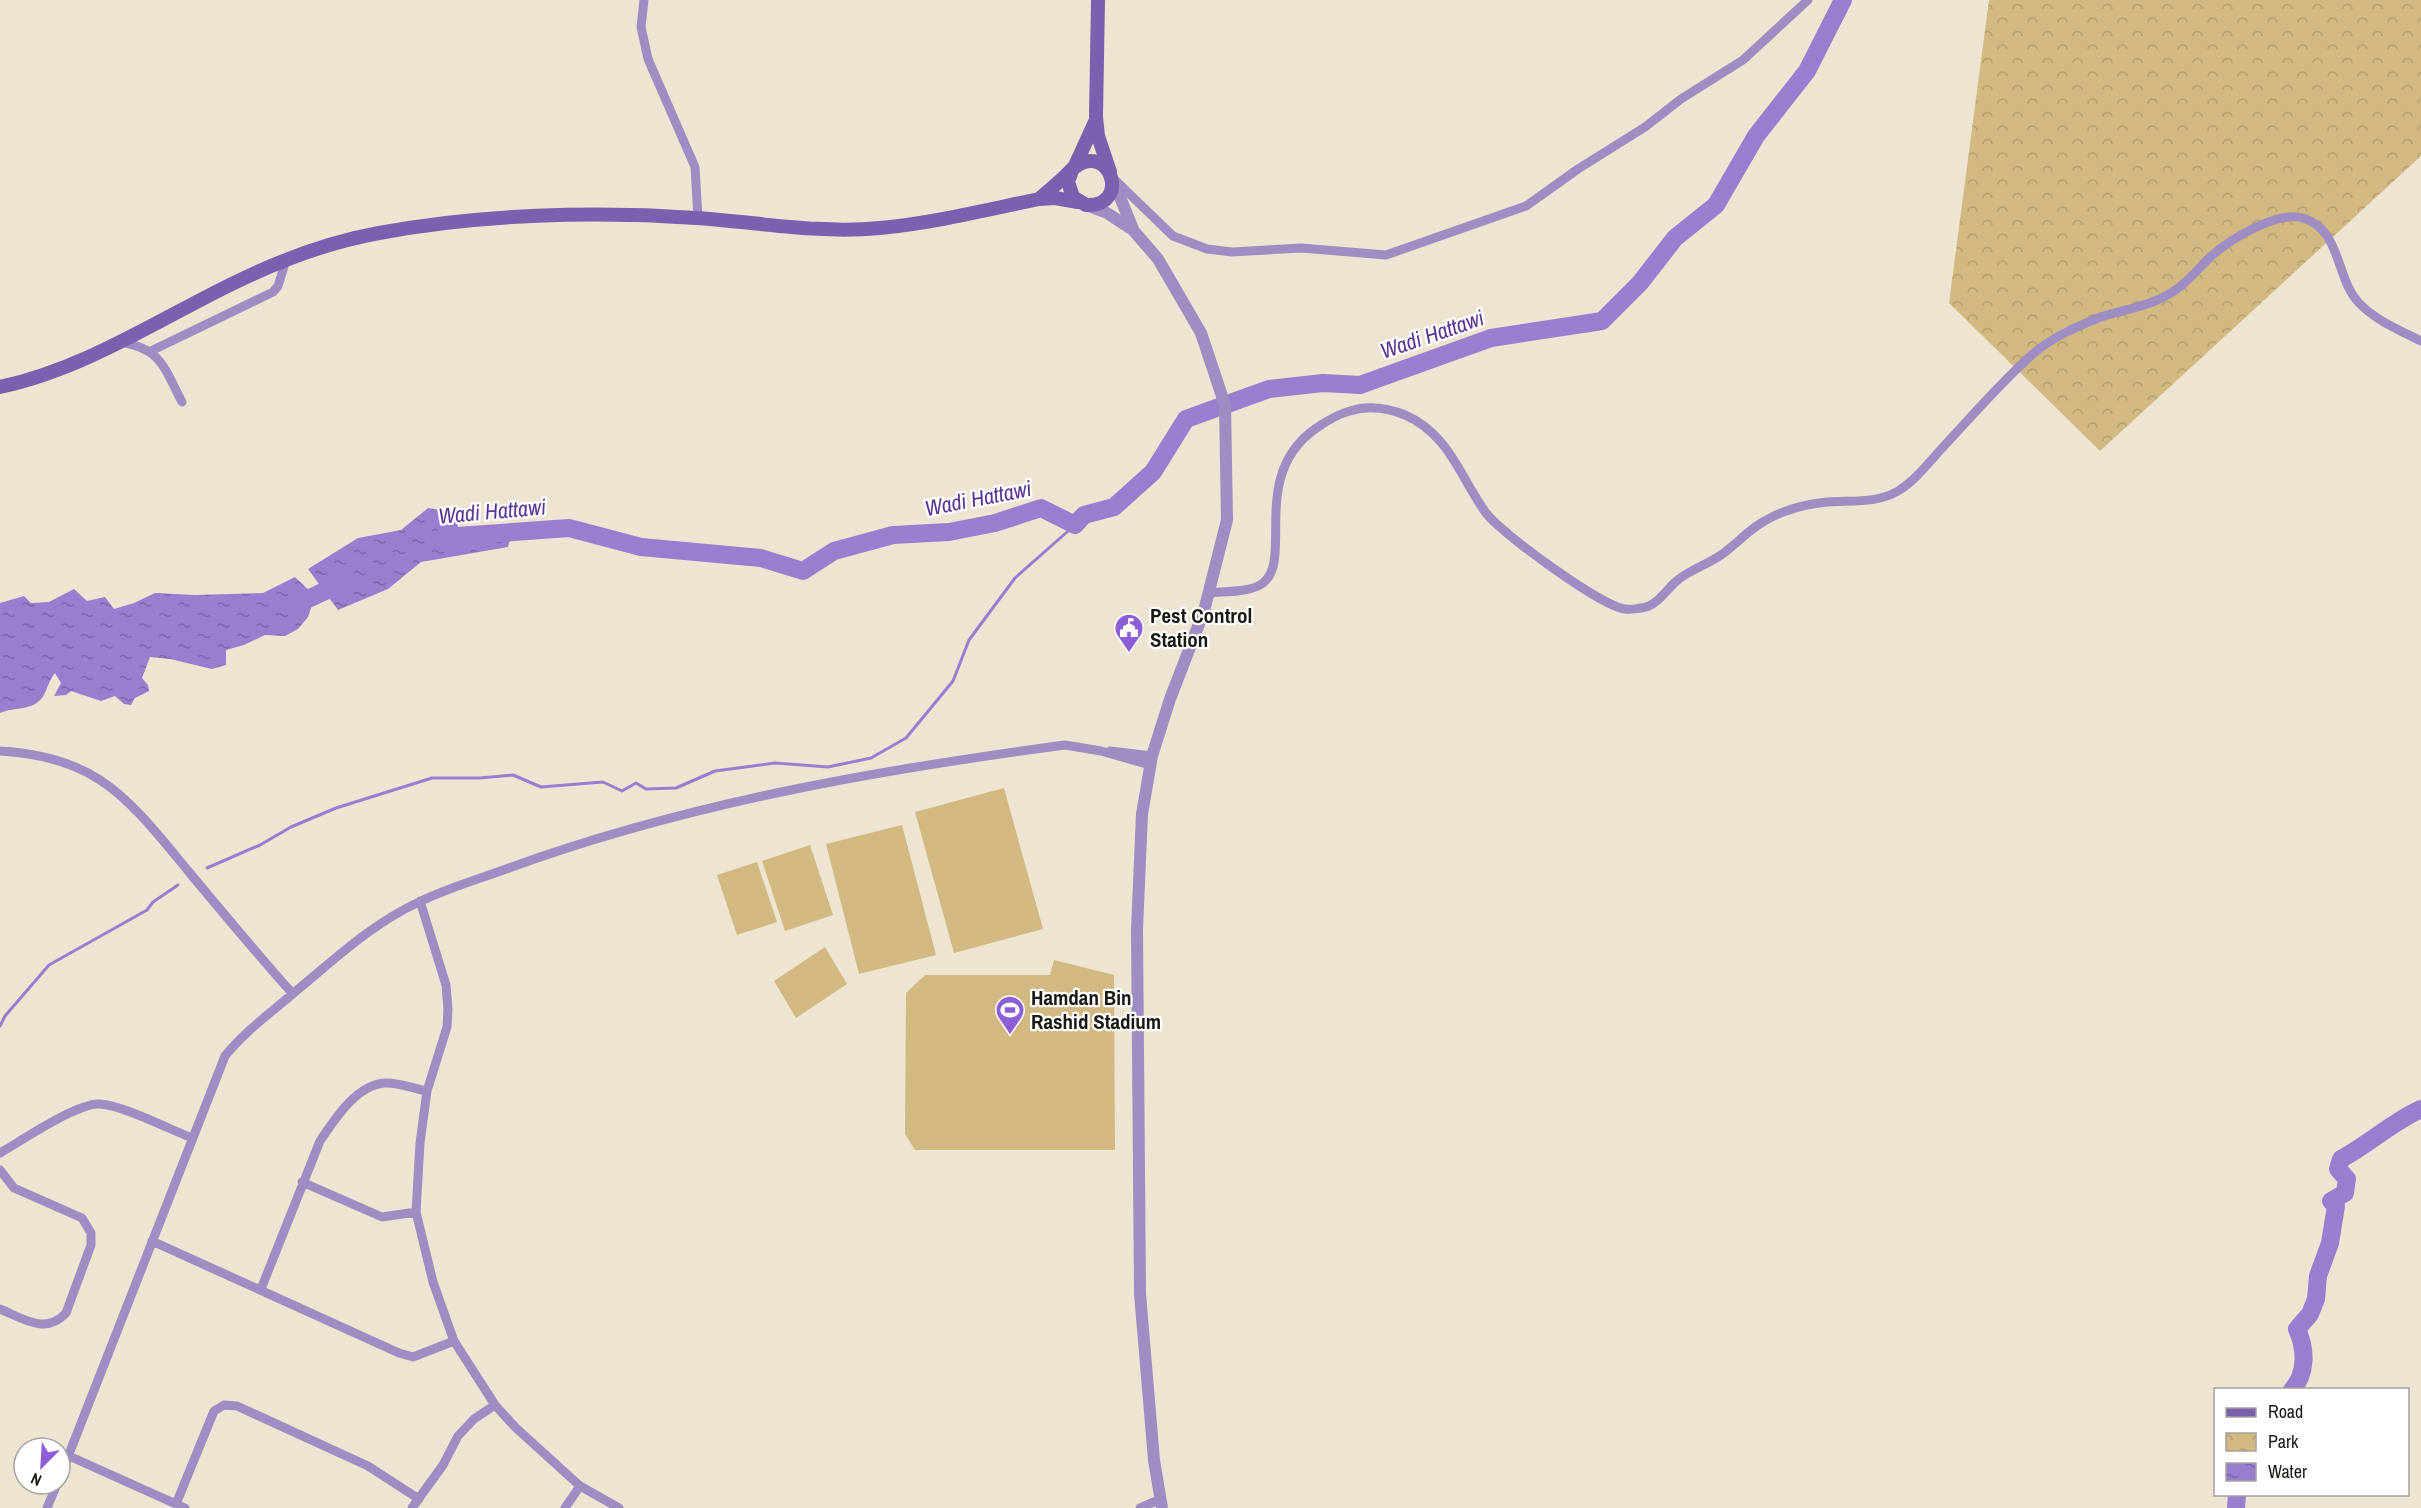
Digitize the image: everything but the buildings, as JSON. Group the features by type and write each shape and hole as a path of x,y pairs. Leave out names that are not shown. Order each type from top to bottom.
{"main road":[{"path":"0,387 53,371 119,342 236,282 286,260 316,249 379,233 464,221 631,214 698,218 813,230 879,228 944,219 1039,199 1054,198 1093,206 1106,200 1110,194 1112,177 1098,136 1096,117 1098,0"},
{"path":"1082,204 1069,190 1068,182 1090,136 1096,117"},
{"path":"1039,199 1060,183 1080,163 1094,161 1107,168 1112,177"}],"street":[{"path":"644,0 641,27 648,59 695,167 698,218"},
{"path":"1112,177 1173,236 1207,249 1232,252 1301,248 1386,255 1526,207 1578,169 1645,127 1681,99 1743,60 1808,0"},
{"path":"1112,177 1133,230"},
{"path":"1082,204 1107,213 1133,230 1158,259 1201,333 1225,405 1227,520 1208,593 1151,760 1142,814 1137,929 1140,1294 1154,1460 1162,1503 1140,1508"},
{"path":"1208,593 1252,588 1268,579 1274,563 1277,491 1284,464 1296,446 1312,431 1349,411 1373,407 1394,410 1417,420 1436,435 1449,451 1487,514 1503,530 1540,560 1623,609 1649,606 1675,582 1698,566 1711,561 1754,526 1775,515 1800,506 1872,501 1901,489 1920,472 2011,374 2052,339 2100,317 2133,310 2158,301 2189,279 2212,256 2235,240 2274,220 2291,216 2316,224 2336,251 2355,299 2373,314 2421,341"},
{"path":"151,351 273,292 278,286 286,260"},
{"path":"119,342 151,351 159,359 182,402"},
{"path":"72,1448 225,1056 236,1043 293,994 389,917 420,901 569,846 711,807 831,782 1065,745 1151,760"},
{"path":"0,751 42,757 71,765 101,780 128,803 170,848 293,994"},
{"path":"420,901 446,985 448,1009 447,1027 427,1091 420,1143 416,1212 433,1282 454,1341 495,1405 515,1427 580,1486 619,1508"},
{"path":"261,1290 302,1182 320,1141 332,1124 359,1094 372,1085 388,1083 427,1091"},
{"path":"0,1153 85,1106 99,1104 118,1108 192,1137"},
{"path":"0,1170 14,1188 82,1218 91,1233 91,1245 66,1312 61,1319 52,1324 39,1324 0,1309"},
{"path":"302,1182 382,1217 390,1218 416,1212"},
{"path":"152,1242 399,1353 413,1357 454,1341"},
{"path":"72,1457 181,1506 214,1411 224,1405 237,1406 368,1466 419,1499"},
{"path":"412,1508 443,1465 458,1436 474,1419 495,1405"},
{"path":"565,1508 580,1486"}],"green space":[{"path":"1989,0 2421,0 2421,156 2100,451 1949,303"},
{"path":"1004,788 1043,929 954,953 915,812"},
{"path":"902,825 936,955 859,974 826,844"},
{"path":"810,845 833,915 785,931 762,861"},
{"path":"757,862 777,922 737,935 717,875"},
{"path":"825,947 847,984 796,1018 774,981"},
{"name":"Hamdan Bin Rashid Stadium","path":"1054,960 1114,975 1115,1150 915,1150 905,1134 906,993 925,975 1050,975"}],"water":[{"path":"428,508 456,513 458,528 471,539 489,532 512,532 508,547 421,562 388,589 338,610 308,569 358,538 401,530"},
{"path":"295,577 315,596 308,617 298,629 285,636 265,635 226,650 226,665 212,669 170,659 150,657 142,678 148,685 149,691 135,698 131,705 124,704 115,696 101,701 71,691 66,695 54,696 61,683 55,673 43,697 37,703 0,713 0,603 24,596 31,603 49,602 74,589 87,601 105,597 114,609 155,593 195,595 263,593"}],"waterway":[{"name":"Wadi Hattawi","path":"444,537 569,528 641,547 761,558 803,571 834,551 893,535 949,532 995,523 1041,508 1075,525 1084,515 1114,507 1153,472 1186,419 1269,389 1323,383 1360,385 1491,338 1602,321 1640,283 1675,238 1716,205 1756,136 1807,71 1843,0"},
{"path":"207,868 336,808 432,778 513,775 541,787 603,782 622,791 636,783 646,789 676,788 715,771 775,763 828,767 871,758 906,738 953,681 969,640 1015,578 1075,525"},
{"name":"Wadi Hattawi","path":"295,605 325,591 344,578"},
{"path":"0,1026 5,1016 49,965 147,910 153,902 178,885"},
{"path":"2293,1388 2303,1369 2304,1361 2297,1329 2310,1314 2316,1299 2318,1276 2330,1243 2336,1206 2331,1201 2345,1193 2347,1179 2338,1169 2341,1159 2400,1120 2421,1109"},
{"path":"2236,1508 2237,1496"}],"place":[{"name":"Pest Control Station","path":"1129,654"},
{"name":"Hamdan Bin Rashid Stadium","path":"1010,1036"}]}
